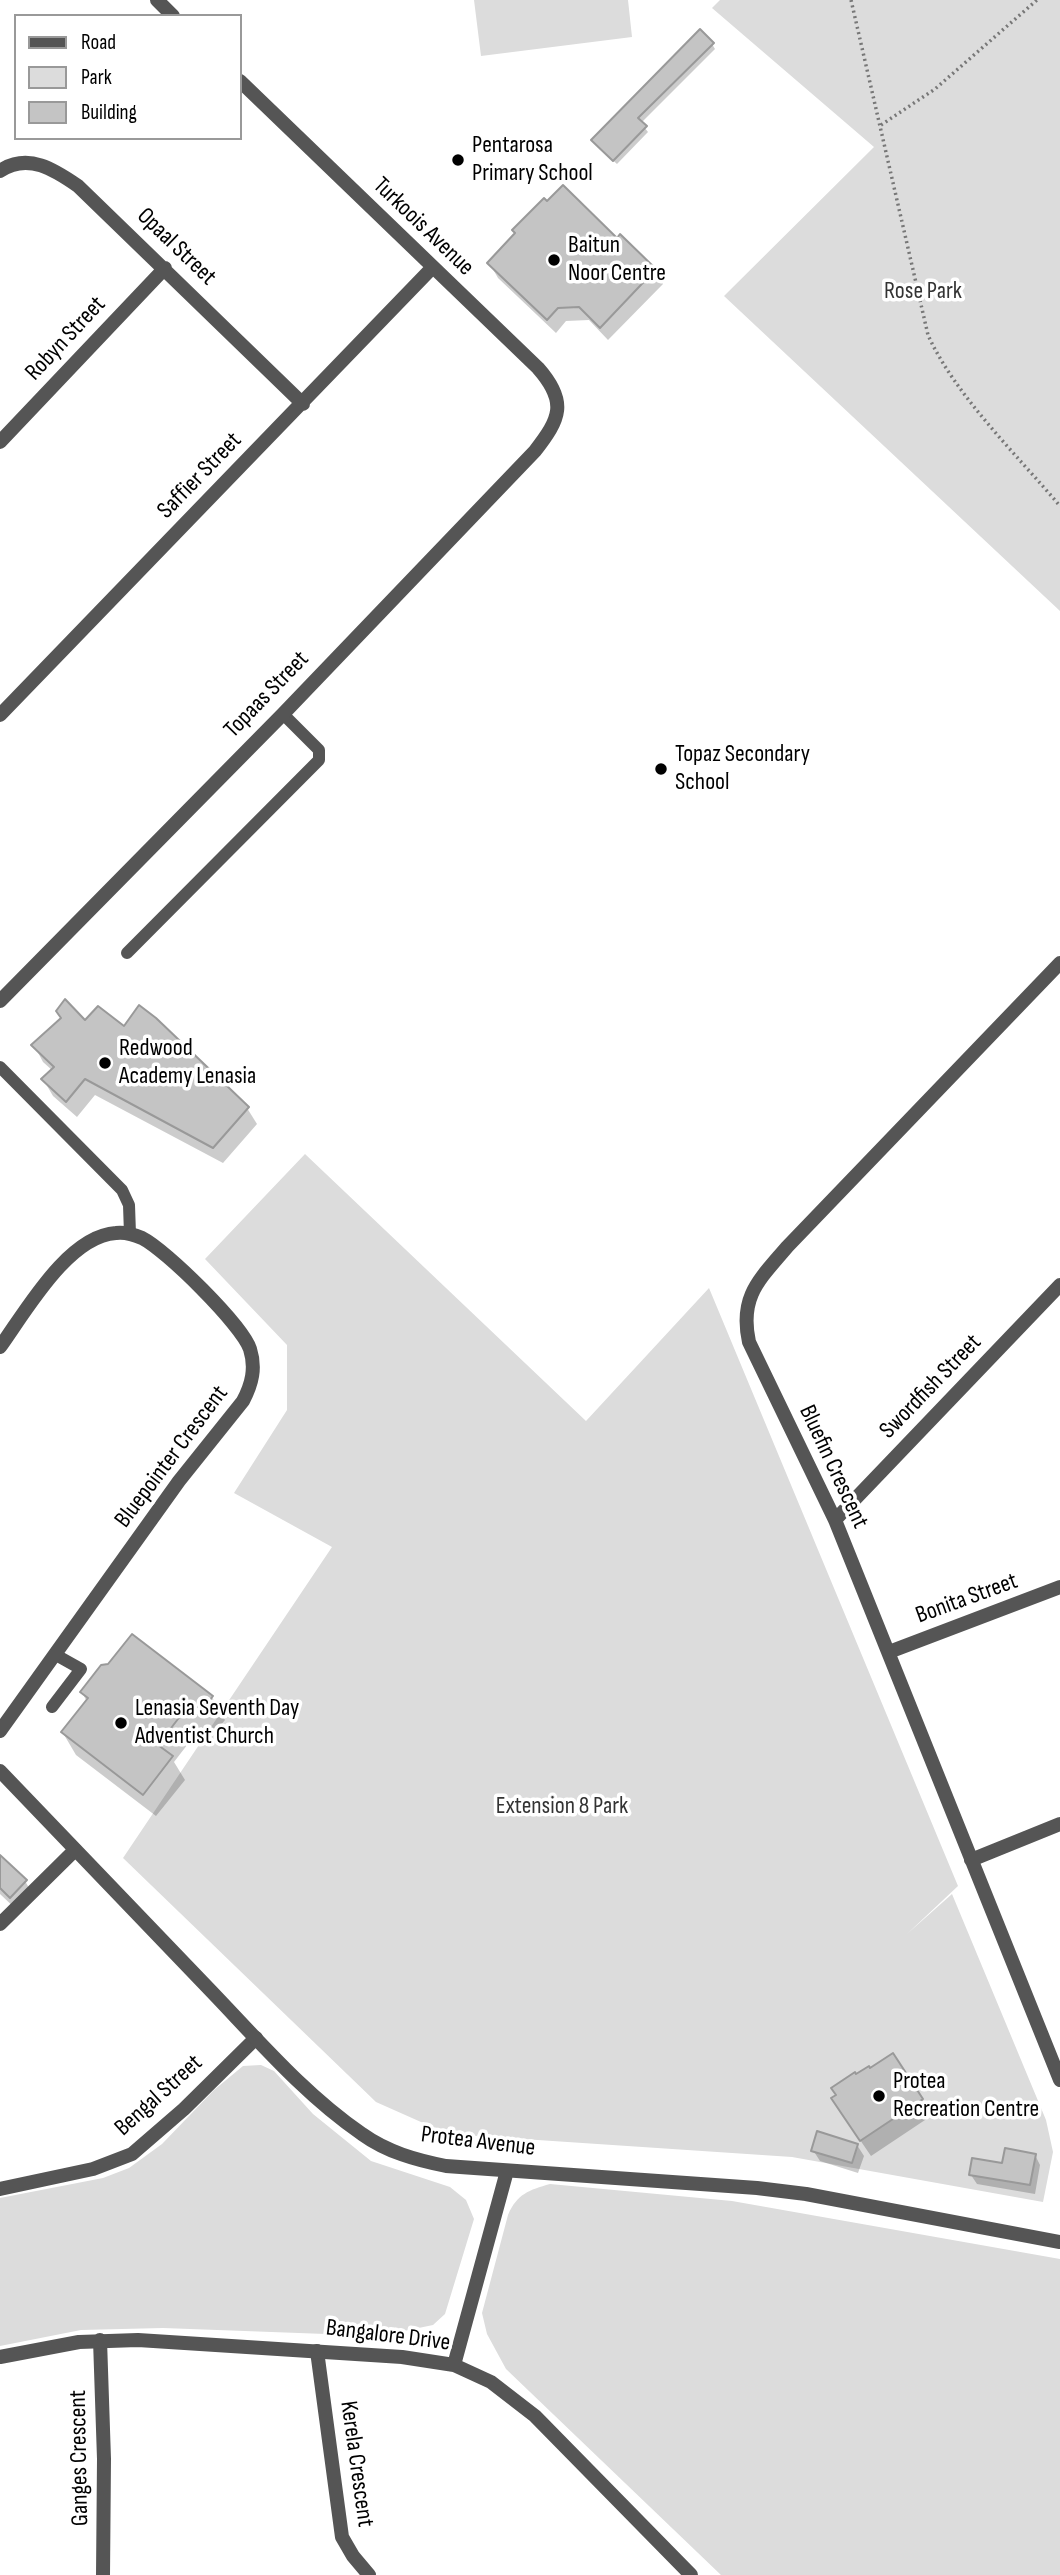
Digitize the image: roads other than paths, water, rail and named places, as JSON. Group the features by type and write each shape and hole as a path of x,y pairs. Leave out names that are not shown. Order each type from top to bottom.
{"street":[{"path":"157,0 171,14"},
{"name":"Turkoois Avenue","path":"242,83 549,381 558,414"},
{"name":"Opaal Street","path":"0,171 7,166 34,163 60,173 78,186 303,404"},
{"name":"Robyn Street","path":"0,442 165,268"},
{"name":"Saffier Street","path":"0,715 432,268"},
{"name":"Topaas Street","path":"0,1001 535,451 554,426 558,414"},
{"name":"Bluefin Crescent","path":"1060,963 787,1247 753,1287 748,1300 745,1327 749,1342 835,1520 971,1860 1057,2061 1060,2080"},
{"path":"0,1347 55,1272 73,1254 104,1236 130,1234"},
{"name":"Bluepointer Crescent","path":"0,1731 179,1481 243,1401 253,1376 250,1349 243,1334 157,1248 130,1234"},
{"name":"Swordfish Street","path":"835,1520 1060,1285"},
{"name":"Bonita Street","path":"889,1652 1060,1587"},
{"name":"Protea Avenue","path":"0,1771 256,2038 321,2101 362,2134 386,2148 446,2166 757,2188 806,2194 1060,2242"},
{"path":"971,1860 1060,1824"},
{"path":"0,1924 75,1850"},
{"name":"Bengal Street","path":"0,2189 93,2169 132,2154 184,2109 256,2038"},
{"path":"454,2365 507,2171"},
{"name":"Bangalore Drive","path":"0,2357 100,2340 138,2340 402,2357 454,2365 491,2382 535,2416 691,2575"},
{"name":"Ganges Crescent","path":"100,2340 104,2459 103,2575"},
{"name":"Kerela Crescent","path":"317,2351 342,2537 369,2575"}],"lane":[{"path":"127,953 319,760 319,750 282,714"},
{"path":"0,1067 122,1190 129,1205 130,1234"},
{"path":"52,1707 80,1670 56,1655"}],"place":[{"name":"Pentarosa Primary School","path":"458,160"},
{"name":"Baitun Noor Centre","path":"554,260"},
{"name":"Topaz Secondary School","path":"661,769"},
{"name":"Redwood Academy Lenasia","path":"105,1063"},
{"name":"Lenasia Seventh Day Adventist Church","path":"121,1723"},
{"name":"Protea Recreation Centre","path":"879,2096"}],"park label":[{"name":"Rose Park","path":"923,292"},
{"name":"Extension 8 Park","path":"562,1807"}]}
